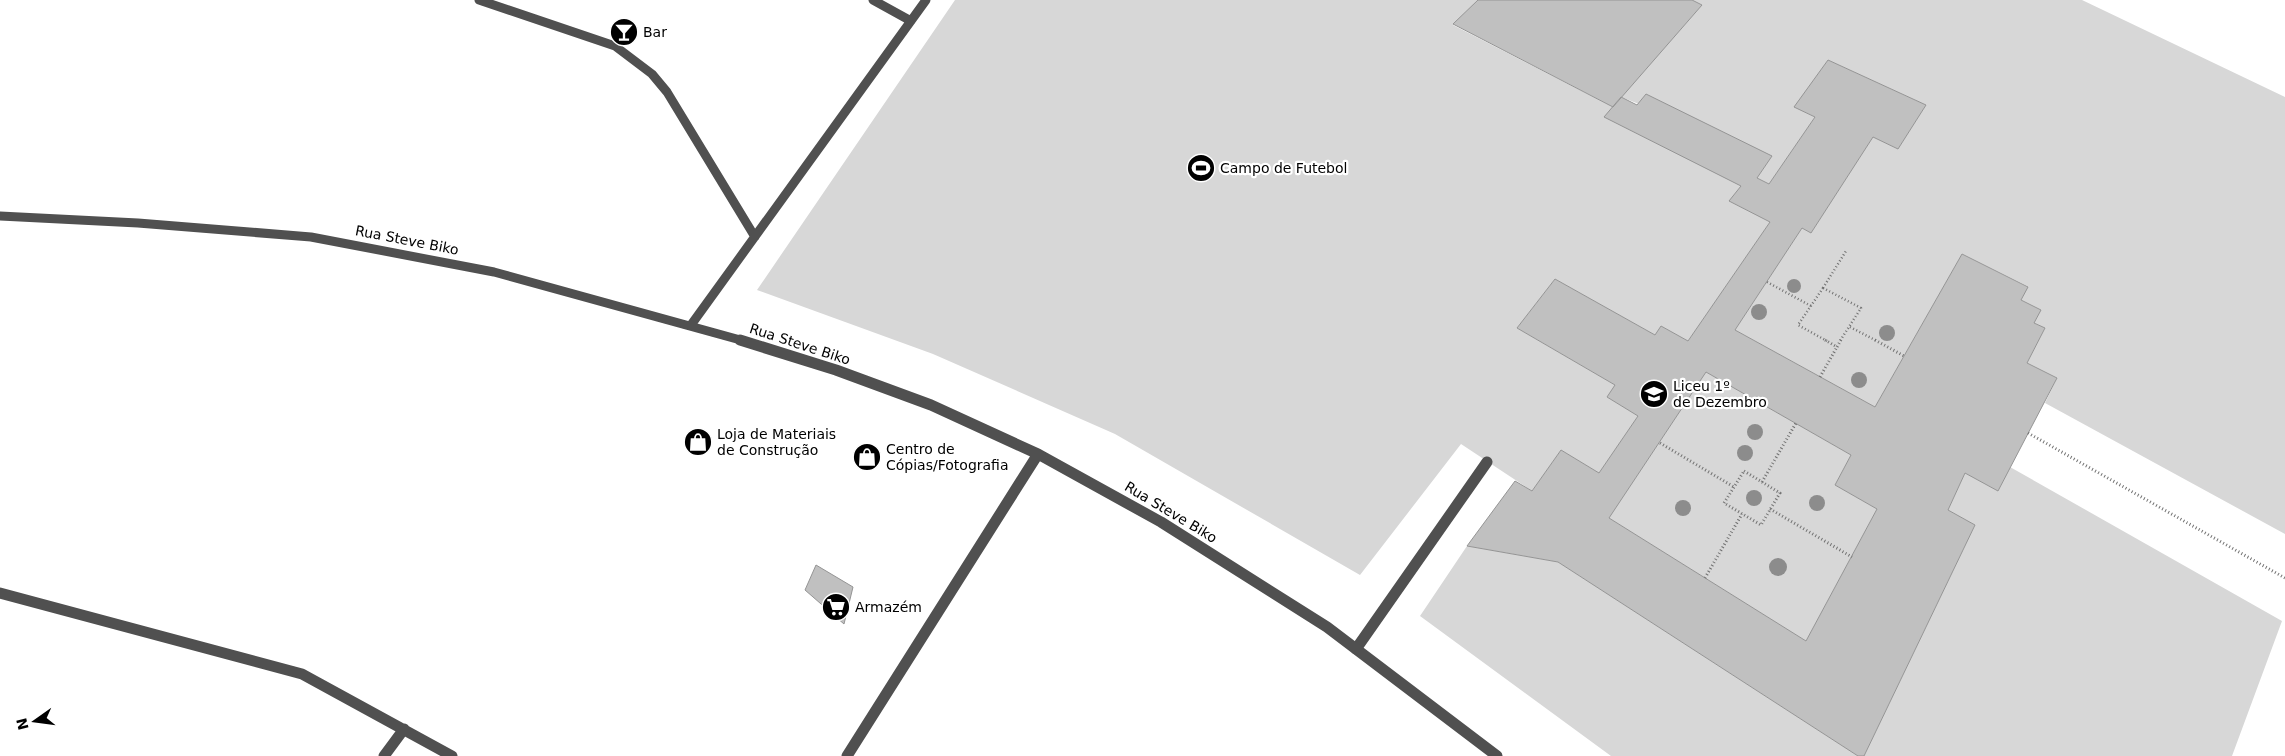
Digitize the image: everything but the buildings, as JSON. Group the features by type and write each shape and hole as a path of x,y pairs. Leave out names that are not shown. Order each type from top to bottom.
{"street":[{"path":"479,0 615,46 652,74 668,92 755,237"},
{"path":"873,0 911,21"},
{"path":"691,325 926,0"},
{"name":"Rua Steve Biko","path":"0,216 138,223 311,237 494,272 691,325 836,370 931,406 1038,454 1161,522 1327,627 1498,756"},
{"path":"847,756 1038,454"},
{"path":"1356,649 1487,462"},
{"path":"0,594 302,674 452,756"},
{"path":"384,756 404,729"}],"path":[{"path":"1837,347 1798,326 1846,251"},
{"path":"1767,282 1811,306"},
{"path":"1820,377 1861,308 1822,287"},
{"path":"1850,327 1904,356"},
{"path":"1762,482 1796,423"},
{"path":"2028,433 2285,578"},
{"path":"1660,443 1734,487"},
{"path":"1744,471 1780,492 1761,525 1724,503 1734,487 1744,471"},
{"path":"1770,508 1852,557"},
{"path":"1705,578 1742,514"}],"shaded area":[{"path":"955,0 1478,0 1453,25 1613,107 1741,186 1730,201 1770,222 1688,341 1661,326 1655,335 1555,279 1517,328 1615,385 1607,397 1638,416 1599,473 1561,450 1532,491 1461,444 1360,575 1115,434 933,354 757,290"},
{"path":"1692,0 2082,0 2285,97 2285,534 2045,403 2057,378 2027,363 2045,328 2034,323 2041,310 2021,300 2027,286 1962,254 1875,407 1735,330 1802,228 1811,233 1873,137 1898,149 1926,105 1828,60 1795,107 1815,117 1769,184 1757,178 1772,156 1621,97 1702,5"},
{"path":"1706,372 1851,455 1835,485 1877,509 1806,641 1609,518"},
{"path":"2010,467 2282,621 2232,756 1864,756 1975,525 1948,510 1965,473 1998,491"},
{"path":"1467,546 1558,562 1858,756 1611,756 1420,616"}],"place":[{"name":"Bar","path":"624,32"},
{"name":"Campo de Futebol","path":"1201,168"},
{"name":"Liceu 1º de Dezembro","path":"1654,394"},
{"name":"Loja de Materiais de Construção","path":"698,442"},
{"name":"Centro de Cópias/Fotografia","path":"867,457"},
{"name":"Armazém","path":"836,607"}]}
